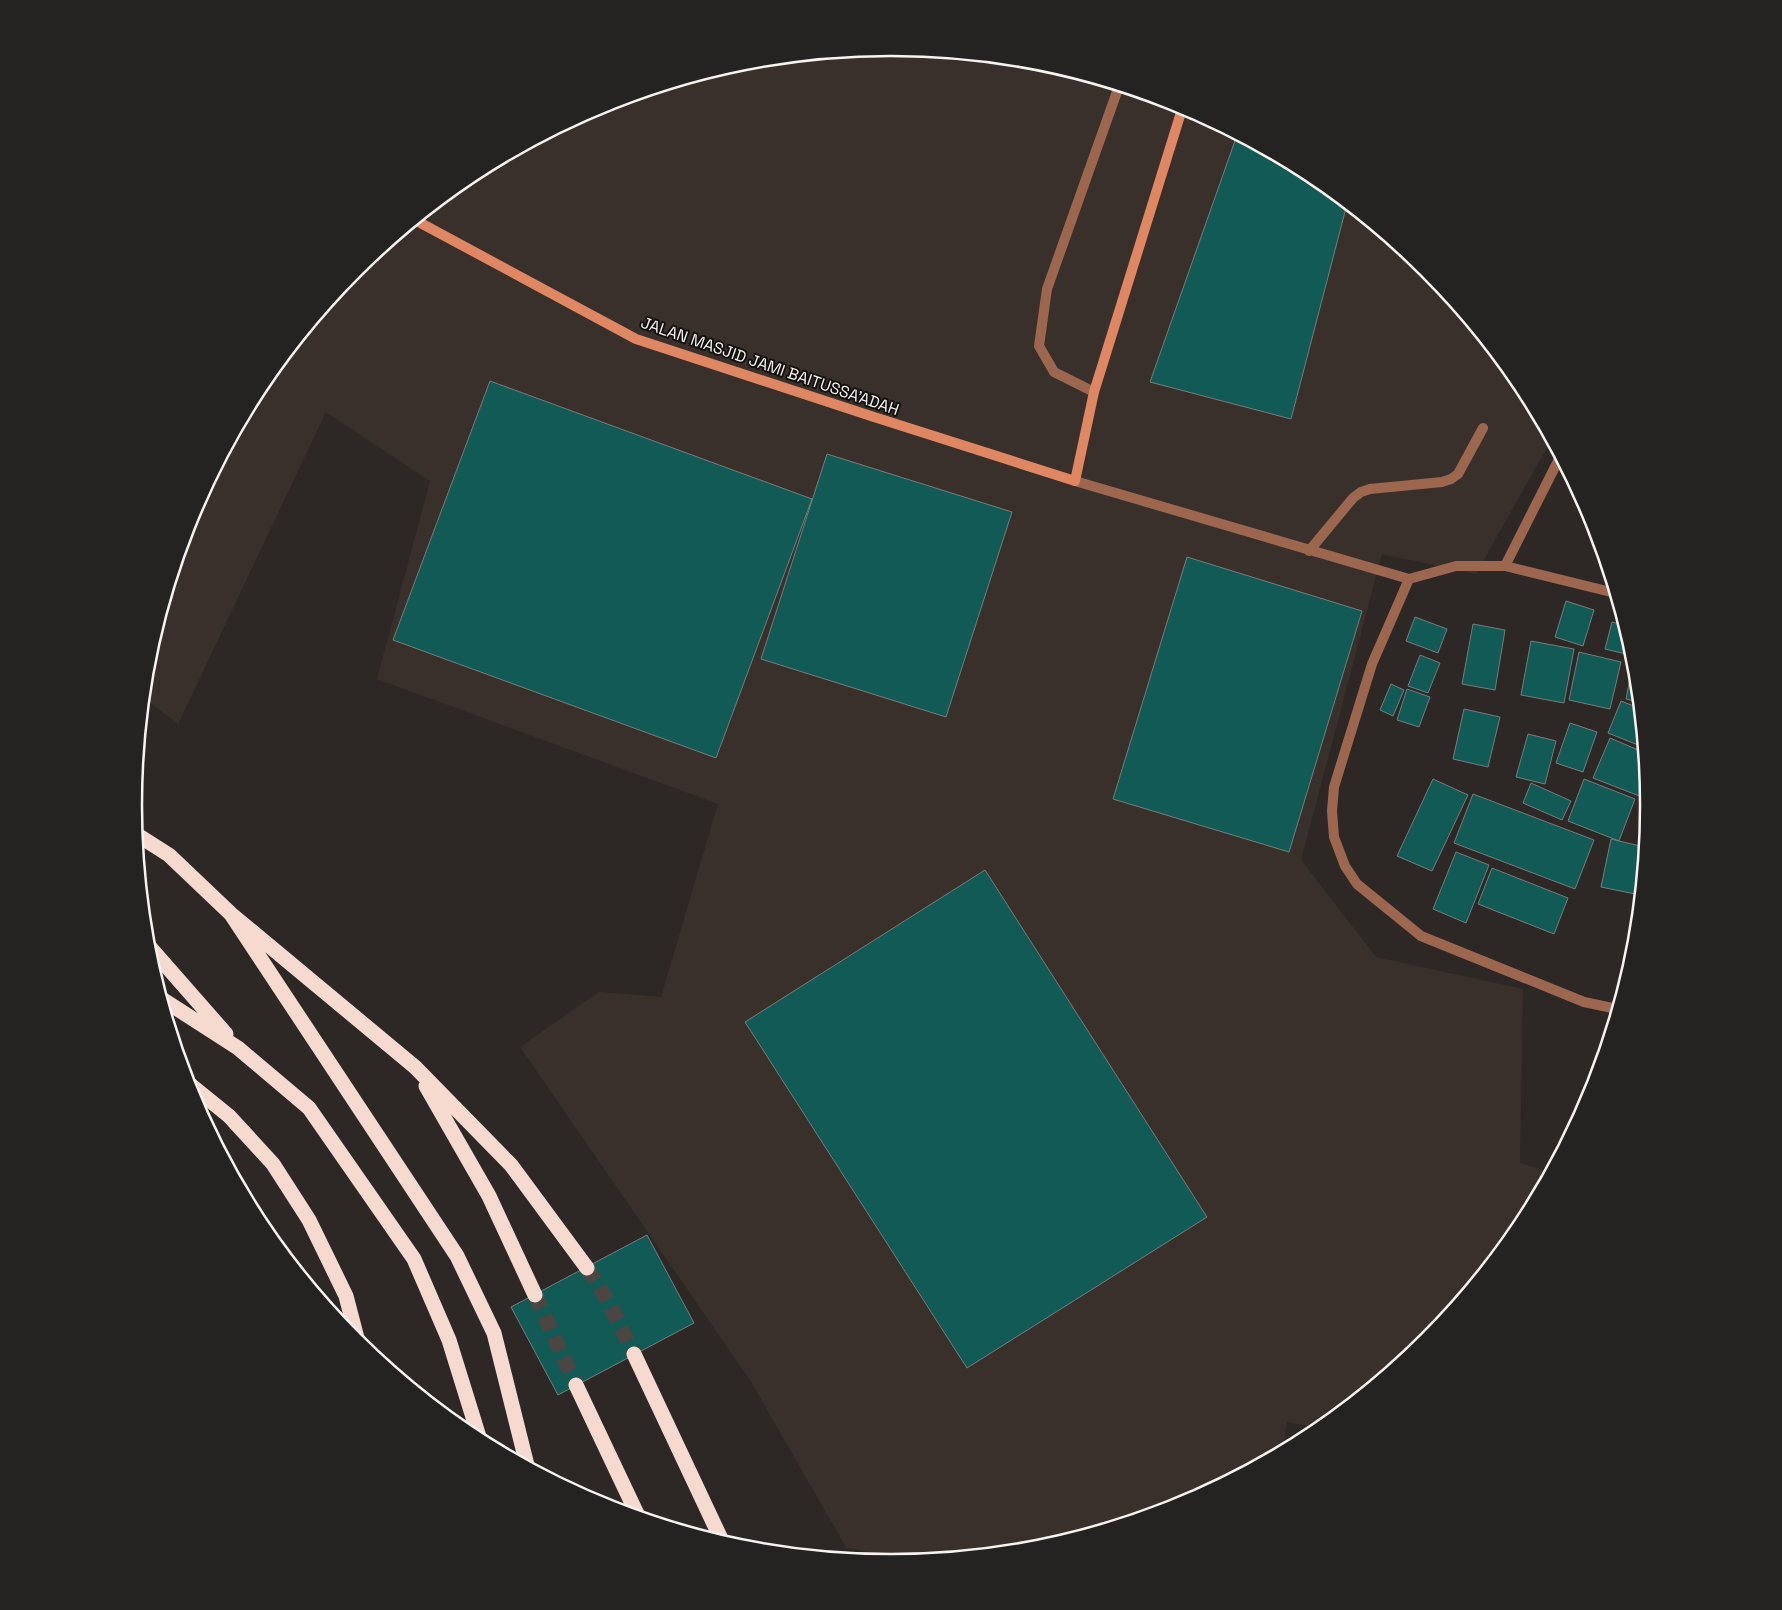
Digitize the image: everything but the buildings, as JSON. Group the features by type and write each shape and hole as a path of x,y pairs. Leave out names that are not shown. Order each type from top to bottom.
{"highway":[{"path":"143,839 169,855 231,914 415,1067 511,1166 587,1268"},
{"path":"231,914 457,1256 494,1333 525,1458"},
{"path":"158,957 238,1048"},
{"path":"169,1004 238,1048 309,1108 414,1259 449,1340 477,1429"},
{"path":"415,1067 489,1196 535,1295"},
{"path":"199,1092 229,1116 273,1164 309,1220 346,1296 354,1325"},
{"path":"634,1354 718,1533"},
{"path":"576,1386 634,1508"}],"street":[{"path":"1094,392 1054,372 1038,346 1047,289 1116,91"},
{"path":"1180,114 1094,392 1075,481 1409,579 1456,566 1505,566 1608,592"},
{"name":"JALAN MASJID JAMI BAITUSSA'ADAH","path":"420,223 636,339 1075,481"},
{"path":"1309,550 1353,498 1361,492 1370,489 1442,482 1451,479 1458,474 1482,428"},
{"path":"1505,566 1557,463"},
{"path":"1409,579 1372,664 1334,787 1332,811 1334,837 1345,866 1357,884 1421,936 1584,1002 1611,1008"}],"shaded area":[{"path":"891,56 940,58 989,63 1037,71 1085,82 1132,96 1178,113 1222,133 1265,157 1307,182 1385,242 1454,311 1485,349 1514,389 1548,446 1476,574 1382,554 1301,860 1376,957 1523,989 1520,1163 1544,1170 1514,1221 1485,1261 1454,1299 1385,1368 1310,1426 1287,1422 1284,1442 1222,1477 1178,1497 1132,1514 1085,1528 1037,1539 989,1547 940,1552 874,1553 846,1547 750,1380 520,1047 599,992 661,997 718,804 377,679 430,481 326,412 178,724 150,702 168,611 182,564 199,518 219,474 268,389 328,311 397,242 475,182 560,133 604,113 650,96 697,82 793,63"}],"tunnel":[{"path":"587,1268 608,1301 634,1354"},
{"path":"535,1295 576,1385"}]}
